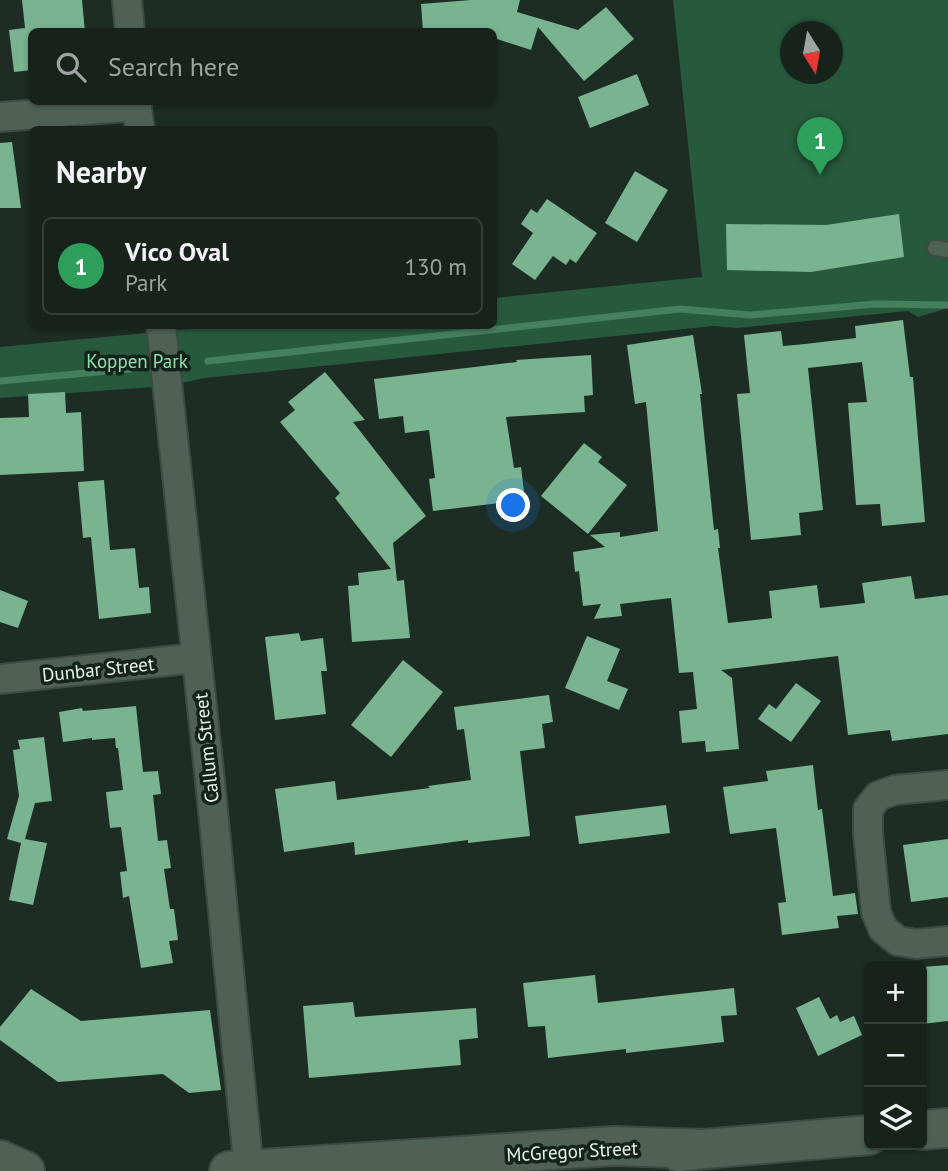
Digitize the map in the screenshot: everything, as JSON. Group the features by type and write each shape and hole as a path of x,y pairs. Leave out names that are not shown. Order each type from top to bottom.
{"main road":[{"path":"927,1130 948,1128"},
{"name":"McGregor Street","path":"521,1171 704,1149 864,1135"},
{"name":"McGregor Street","path":"242,1170 376,1166 614,1146 704,1149"},
{"path":"0,1160 25,1171"}],"street":[{"path":"127,0 130,28"},
{"path":"0,117 138,112"},
{"name":"Callum Street","path":"161,329 196,658 242,1170"},
{"name":"Dunbar Street","path":"0,678 196,658"},
{"path":"948,785 895,790 878,796 868,809 876,912 883,929 898,942 916,944 948,941"}],"green space":[{"name":"Koppen Park","path":"673,0 948,0 948,308 918,317 908,311 737,328 713,326 204,378 168,386 0,398 0,347 189,329 497,329 497,298 702,277"}],"building":[{"path":"22,0 82,0 85,28 28,28 28,70 14,72 9,30 25,28"},
{"path":"520,0 517,12 578,30 606,7 634,39 584,81 538,27 531,50 497,39 497,28 423,28 421,4"},
{"path":"637,74 649,105 590,128 578,97"},
{"path":"12,142 21,208 0,208 0,143"},
{"path":"635,171 668,190 637,242 605,223"},
{"path":"547,199 597,233 576,263 570,259 566,265 553,256 535,280 512,264 533,233 521,224 531,209 537,213"},
{"path":"899,214 904,257 811,272 727,270 726,224 826,225"},
{"path":"903,320 910,377 913,377 925,522 882,526 880,504 856,505 848,403 867,402 862,362 808,368 823,510 799,513 801,535 751,540 737,394 750,393 744,335 781,331 783,346 805,344 856,338 855,326"},
{"path":"693,335 702,394 714,530 718,529 728,623 772,618 769,591 817,585 820,608 865,603 862,583 911,576 915,599 948,595 948,734 892,741 890,730 848,735 838,656 721,670 732,678 739,749 706,752 705,741 682,743 679,711 697,709 693,672 679,673 671,598 620,604 622,616 594,619 601,604 583,606 579,571 575,572 573,552 605,547 590,535 620,532 620,537 658,531 646,402 635,404 627,345"},
{"path":"591,355 593,395 584,396 585,412 506,417 514,468 521,467 525,500 433,511 429,479 435,478 429,430 405,433 403,416 379,419 374,379 517,362 516,360"},
{"path":"325,372 365,420 353,422 426,516 393,543 397,581 404,580 410,638 352,642 348,586 359,585 358,573 391,569 335,498 340,493 280,422 295,410 288,402"},
{"path":"65,392 66,413 81,412 84,471 0,475 0,418 29,417 28,394"},
{"path":"584,443 602,457 598,462 627,485 588,534 541,496"},
{"path":"104,480 110,550 135,548 139,588 149,587 151,613 99,619 91,537 83,538 78,482"},
{"path":"0,590 28,601 18,628 0,622"},
{"path":"299,633 301,641 323,638 327,671 321,671 326,714 275,720 265,637"},
{"path":"587,636 620,649 607,681 628,689 619,710 565,688"},
{"path":"403,660 443,692 391,757 351,725"},
{"path":"796,683 821,701 791,742 758,719 769,704 776,709"},
{"path":"549,695 553,722 542,724 545,748 520,751 530,836 468,843 468,840 355,855 354,842 284,852 275,789 335,781 337,800 471,780 464,729 457,730 454,707"},
{"path":"136,706 143,772 158,771 161,794 153,795 158,841 167,840 171,868 164,869 178,940 169,941 173,963 141,968 129,896 123,898 120,872 127,871 121,827 110,828 106,792 123,790 115,738 63,742 59,712 82,708 83,711"},
{"path":"44,737 52,801 35,803 25,839 47,843 33,905 9,900 21,843 7,839 19,796 13,750 20,749 18,740"},
{"path":"813,765 818,810 822,809 833,896 855,893 858,914 837,916 839,928 782,935 778,903 786,902 776,828 730,834 723,787 768,781 766,771"},
{"path":"666,805 670,833 579,844 575,816"},
{"path":"948,839 948,897 911,902 903,845"},
{"path":"948,965 948,1021 927,1023 927,967"},
{"path":"595,975 598,1003 734,988 737,1015 721,1016 724,1042 548,1058 545,1026 528,1027 523,983"},
{"path":"31,989 81,1021 210,1010 221,1090 189,1093 163,1074 58,1082 0,1040 0,1027"},
{"path":"819,997 830,1019 837,1015 840,1022 854,1016 862,1035 818,1056 796,1008"},
{"path":"353,1002 355,1017 476,1008 478,1038 459,1040 461,1065 309,1078 303,1006"}],"waterway":[{"path":"208,361 680,309 750,315 875,304 948,305"},
{"path":"0,381 130,369"}],"place":[{"name":"Vico Oval","path":"820,175"}]}
